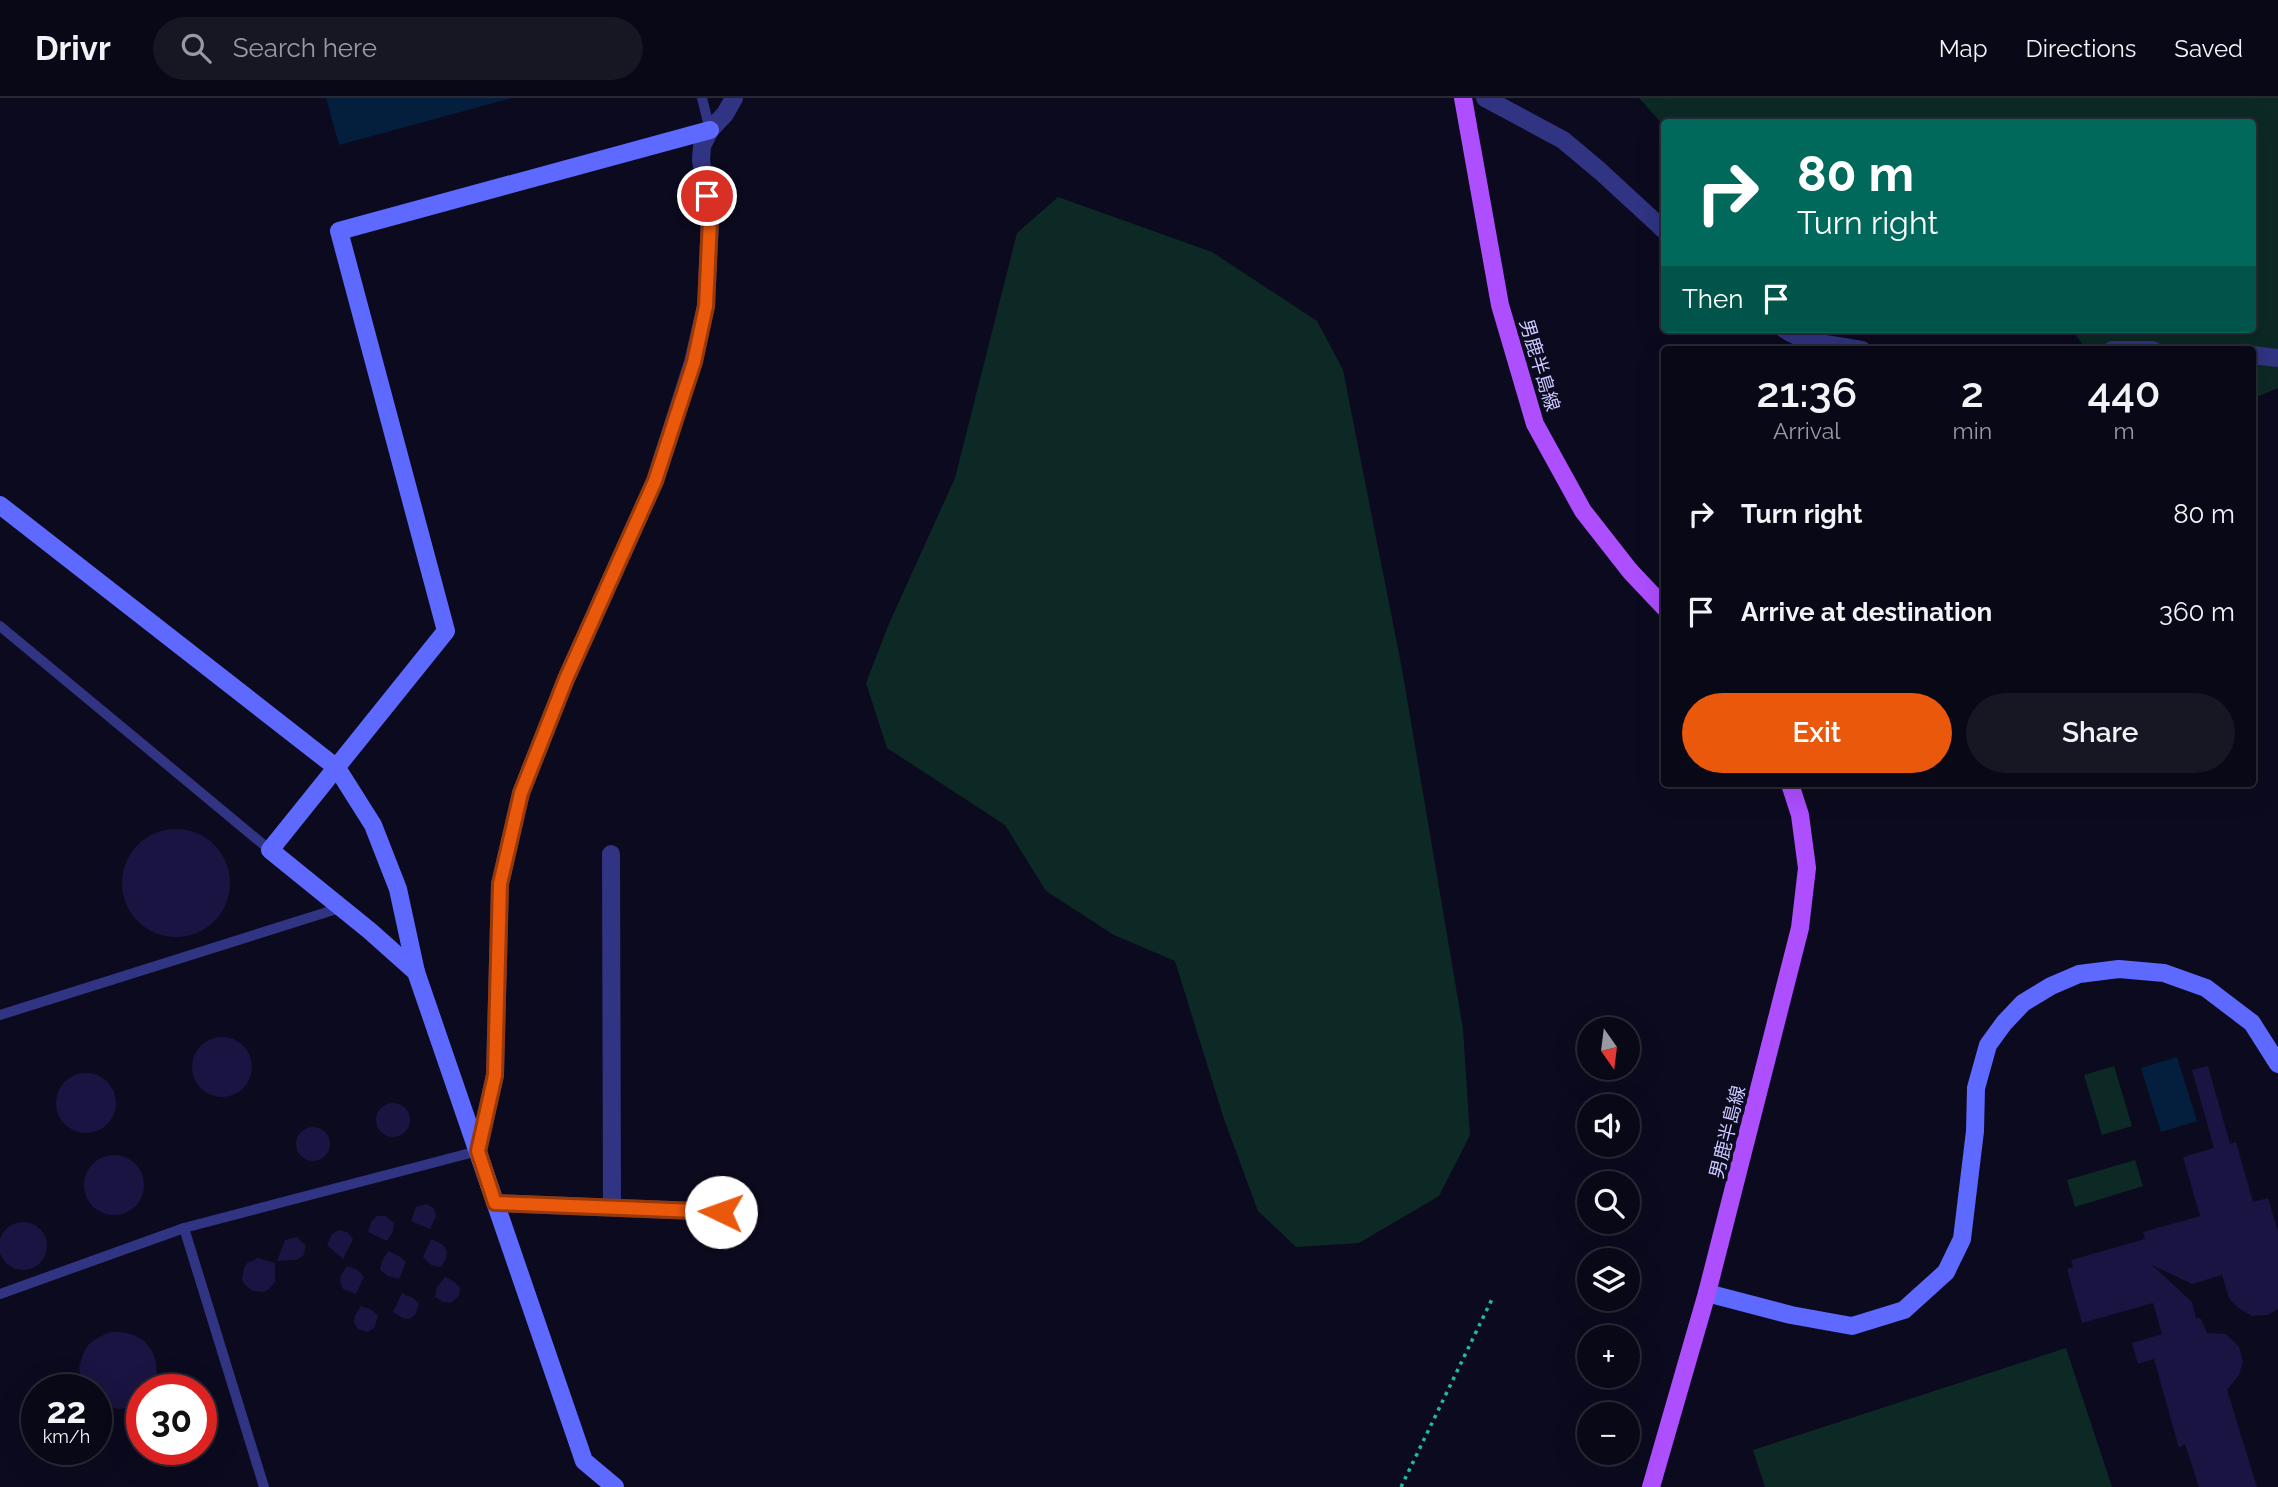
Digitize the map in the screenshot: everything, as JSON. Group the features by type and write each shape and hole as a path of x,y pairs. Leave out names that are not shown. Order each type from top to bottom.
{"main road":[{"name":"男鹿半島線","path":"1463,98 1500,305 1535,424 1583,512 1630,571 1661,604"},
{"name":"男鹿半島線","path":"1651,1487 1707,1293 1800,928 1808,868 1800,815 1791,787"}],"street":[{"path":"478,1151 495,1075 500,884 521,793 566,679 655,481 694,362 706,306 710,220 701,160 702,146 710,130 725,114 734,98"},
{"path":"1485,98 1563,140 1600,170 1661,227"},
{"path":"416,972 270,850 446,631 339,230 710,130"},
{"path":"1790,333 1842,346"},
{"path":"2256,355 2278,358"},
{"path":"0,505 337,768 373,825 398,889 416,972 584,1461 615,1487"},
{"path":"611,854 612,1207"},
{"path":"1707,1293 1791,1315 1852,1326 1904,1310 1946,1272 1962,1239 1975,1131 1976,1088 1988,1045 2023,1003 2051,986 2079,975 2119,969 2164,973 2206,988 2252,1023 2278,1064"},
{"path":"495,1203 721,1212"}],"lane":[{"path":"702,98 710,130"},
{"path":"0,626 270,850"},
{"path":"0,1015 340,908"},
{"path":"0,1294 184,1228 478,1151"},
{"path":"184,1228 264,1487"}],"path":[{"path":"1401,1487 1493,1297"}],"green space":[{"path":"1639,98 2278,98 2278,388 2256,397 2256,346 2084,346 2074,333 2256,333 2256,119 1661,119 1661,123"},
{"path":"1058,197 1212,252 1317,321 1343,370 1402,669 1463,1029 1470,1135 1439,1196 1359,1243 1296,1247 1258,1211 1224,1119 1175,961 1114,935 1046,891 1005,825 887,748 866,683 888,626 955,478 1017,233"},
{"path":"2114,1066 2132,1126 2102,1135 2084,1075"},
{"path":"2135,1160 2143,1186 2075,1207 2067,1180"},
{"path":"2066,1348 2112,1487 1765,1487 1753,1450"}],"water":[{"path":"326,98 512,98 339,145"},
{"path":"2177,1057 2197,1121 2161,1132 2141,1068"}],"building":[{"path":"176,829 197,833 214,845 226,862 230,883 226,904 214,921 197,933 176,937 155,933 138,921 126,904 122,883 126,862 138,845 155,833"},
{"path":"216,1037 228,1037 247,1050 252,1067 250,1079 239,1092 228,1097 216,1097 197,1084 192,1073 192,1061 205,1042"},
{"path":"2208,1066 2230,1144 2236,1142 2253,1202 2268,1198 2278,1232 2278,1309 2268,1315 2252,1316 2238,1308 2229,1298 2222,1275 2192,1284 2152,1265 2192,1302 2196,1318 2201,1319 2207,1333 2226,1334 2239,1347 2243,1362 2239,1375 2227,1390 2257,1487 2199,1487 2185,1444 2179,1448 2154,1359 2138,1364 2132,1343 2162,1334 2153,1303 2082,1323 2067,1269 2073,1267 2071,1260 2145,1239 2143,1232 2200,1216 2183,1157 2214,1148 2192,1070"},
{"path":"80,1073 92,1073 111,1086 116,1103 114,1115 103,1128 92,1133 80,1133 61,1120 56,1109 56,1097 69,1078"},
{"path":"393,1103 405,1108 410,1120 405,1132 393,1137 381,1132 376,1120 381,1108"},
{"path":"313,1127 325,1132 330,1144 325,1156 313,1161 301,1156 296,1144 301,1132"},
{"path":"108,1155 120,1155 139,1168 144,1185 142,1197 131,1210 120,1215 108,1215 89,1202 84,1191 84,1179 97,1160"},
{"path":"427,1204 434,1209 436,1216 430,1229 411,1221 416,1207"},
{"path":"377,1216 385,1216 394,1223 393,1232 387,1241 368,1232 371,1222"},
{"path":"23,1222 40,1229 47,1246 40,1263 23,1270 6,1263 -1,1246 6,1229"},
{"path":"339,1230 347,1232 353,1239 343,1259 327,1245 332,1234"},
{"path":"297,1237 306,1246 303,1256 296,1260 277,1261 285,1240"},
{"path":"431,1239 442,1244 447,1251 441,1267 431,1265 423,1257"},
{"path":"388,1251 406,1262 399,1279 380,1270"},
{"path":"258,1258 275,1263 275,1282 263,1292 253,1291 242,1279 247,1263"},
{"path":"347,1266 358,1270 364,1277 356,1294 343,1289 340,1282"},
{"path":"445,1277 460,1288 459,1296 451,1303 435,1297 437,1287"},
{"path":"402,1293 419,1304 415,1315 409,1319 393,1312"},
{"path":"361,1306 372,1310 378,1316 374,1328 368,1332 358,1329 354,1322"},
{"path":"110,1332 134,1335 144,1341 152,1351 157,1374 126,1374 126,1408 112,1408 112,1374 80,1374 83,1354 89,1344"}],"route":[{"path":"707,196 710,220 706,306 694,362 655,481 566,679 521,793 500,884 495,1075 478,1151 495,1203 721,1212"}]}
